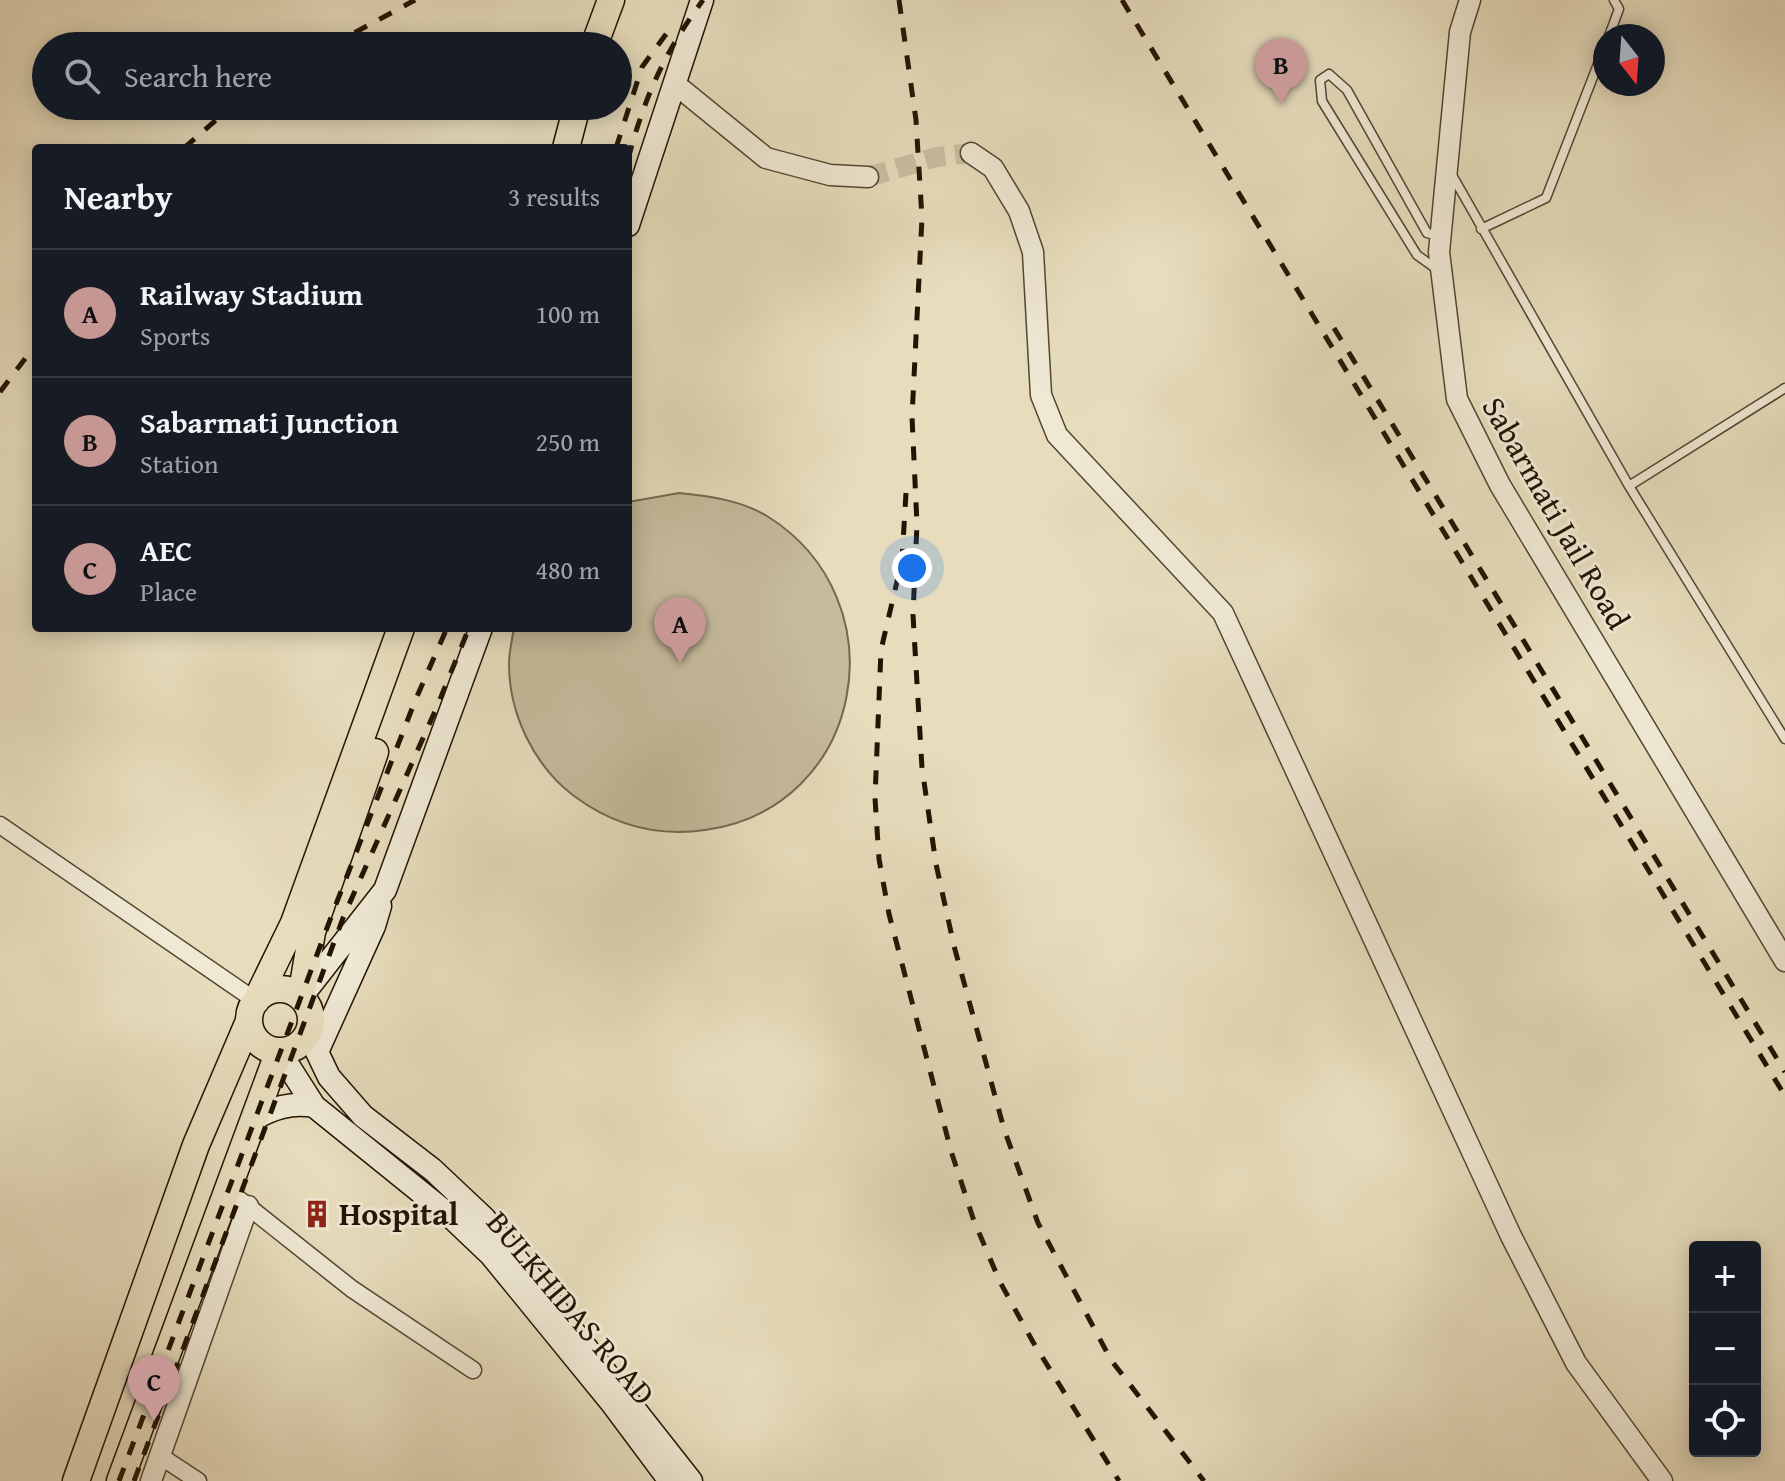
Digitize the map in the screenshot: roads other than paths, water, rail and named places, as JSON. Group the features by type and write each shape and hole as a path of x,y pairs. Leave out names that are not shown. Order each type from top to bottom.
{"main road":[{"path":"599,32 611,0"},
{"path":"614,32 626,0"},
{"path":"632,213 702,0"},
{"path":"567,144 573,120"},
{"path":"582,144 588,120"},
{"path":"400,632 303,928 306,1009 309,1033 301,1043 279,1051 258,1042 251,1032 252,1011 265,993 278,989 290,991 306,1009 317,1052 329,1077 363,1116 433,1170 484,1218 667,1473 691,1481"},
{"path":"76,1481 196,1145 252,1011 303,928 416,632"},
{"path":"317,1052 374,926 480,632"},
{"path":"306,1009 385,890"},
{"path":"120,1481 279,1051"},
{"name":"BULKHIDAS ROAD","path":"279,1051 314,1106 449,1215 491,1255 667,1473"},
{"path":"252,1120 289,1104 314,1106"}],"street":[{"name":"Sabarmati Jail Road","path":"1470,0 1460,32 1440,237 1457,399 1500,485 1785,961"},
{"path":"675,84 766,158 830,175 868,177"},
{"path":"971,153 993,168 1019,211 1033,252 1041,395 1057,435 1223,613 1511,1236 1576,1363 1662,1481"},
{"path":"0,825 252,1011"},
{"path":"226,1189 352,1289 473,1370"},
{"path":"151,1481 248,1206"},
{"path":"160,1456 198,1481"}],"lane":[{"path":"1613,24 1619,9 1614,0"},
{"path":"1440,237 1427,233 1347,90 1329,74 1320,80 1322,101 1417,255 1442,273"},
{"path":"1481,229 1546,198 1593,77"},
{"path":"1447,166 1629,486 1785,739"},
{"path":"1629,486 1785,388"}],"tunnel":[{"path":"868,177 936,157 971,153"}],"railway":[{"path":"356,32 415,0"},
{"path":"632,145 657,76 677,38 703,0"},
{"path":"899,0 916,120 922,218 912,417 917,524 913,615 922,768 936,864 954,946 1004,1129 1038,1223 1111,1360 1204,1481"},
{"path":"1122,0 1785,1096"},
{"path":"632,98 642,67 672,26"},
{"path":"189,144 216,120"},
{"path":"617,144 625,120"},
{"path":"1334,328 1785,1072"},
{"path":"0,392 32,349"},
{"path":"906,493 902,560 881,650 875,798 879,859 889,914 951,1151 974,1221 1000,1282 1033,1342 1119,1481"},
{"path":"119,1481 333,912 415,701 445,632"},
{"path":"134,1481 343,918 467,632"}],"place":[{"name":"Sabarmati Junction","path":"1281,104"},
{"name":"Railway Stadium","path":"680,663"},
{"name":"Hospital","path":"317,1214"},
{"name":"AEC","path":"154,1421"}]}
